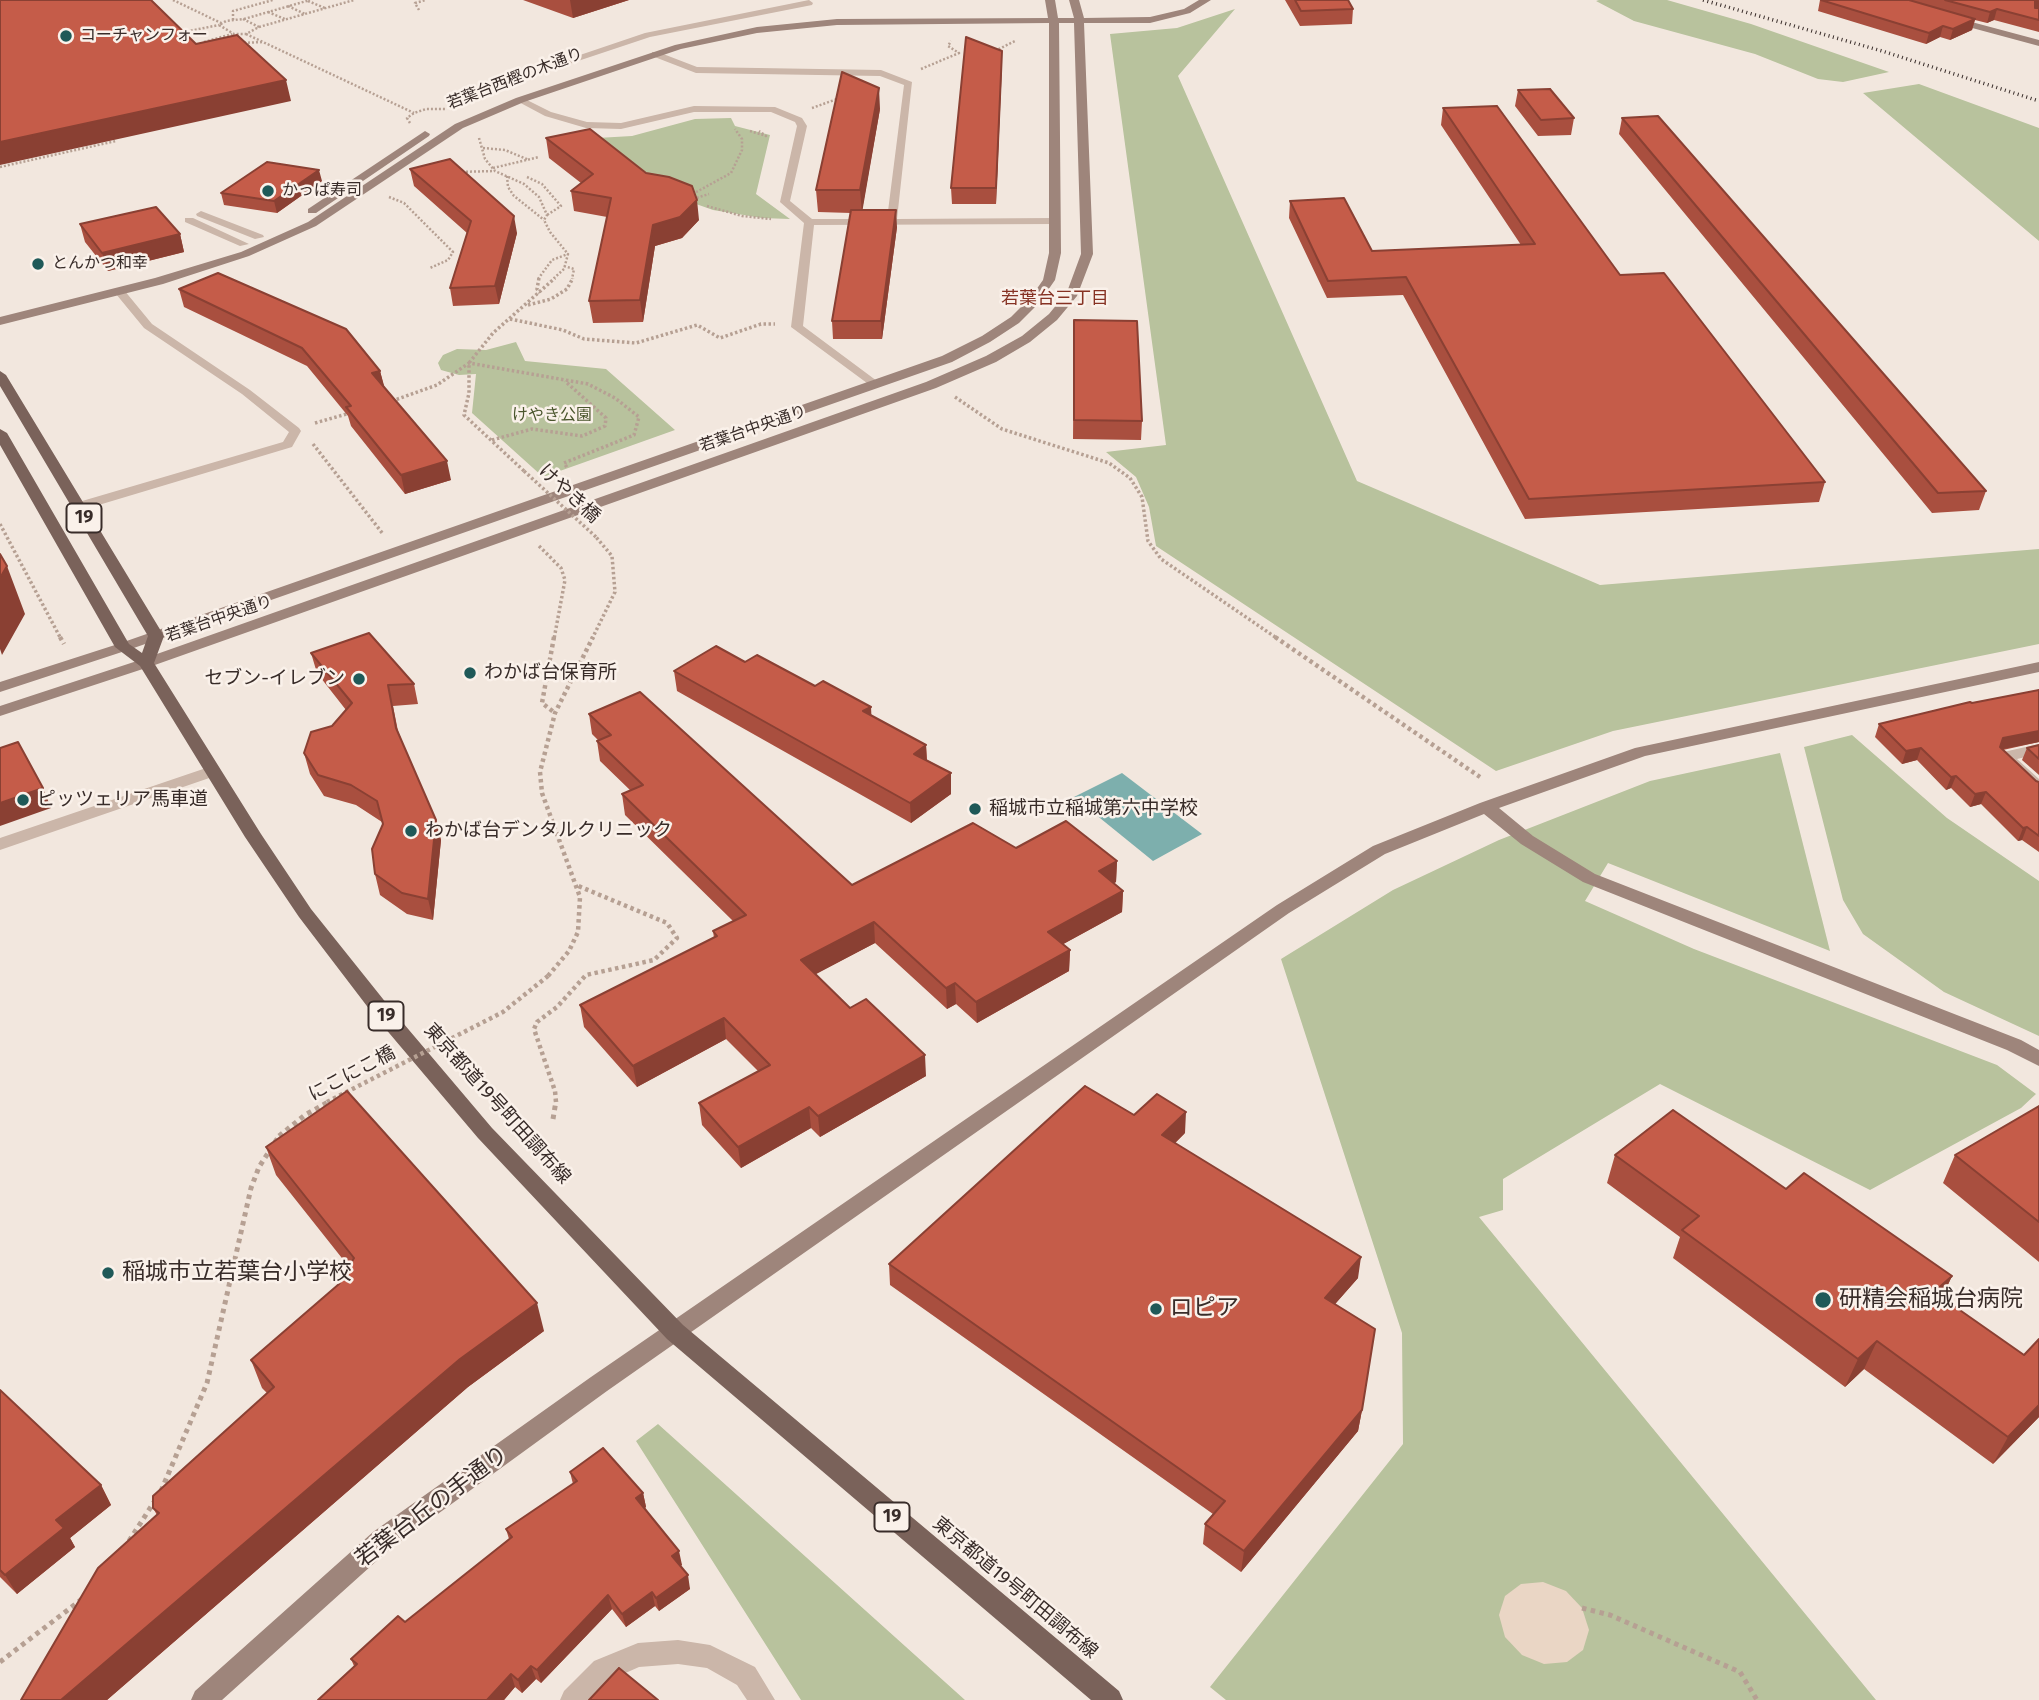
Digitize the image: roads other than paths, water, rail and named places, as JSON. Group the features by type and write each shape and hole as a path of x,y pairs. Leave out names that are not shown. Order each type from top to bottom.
{"main road":[{"name":"19","path":"0,375 156,636"},
{"name":"19","path":"0,433 123,647 146,663"},
{"path":"146,663 156,636"},
{"name":"東京都道19号町田調布線","path":"146,663 212,771 305,913 380,1009 485,1133 675,1332 1110,1700"}],"street":[{"name":"若葉台中央通り","path":"0,687 156,636 947,359 986,339 1015,320 1035,300 1049,280 1055,253 1055,19 1050,0"},
{"name":"若葉台中央通り","path":"0,711 146,663 931,385 992,359 1026,339 1053,317 1073,293 1087,254 1079,19 1074,0"},
{"path":"1079,19 1161,11 1187,0"},
{"path":"1055,19 1150,20 1187,11 1206,0"},
{"name":"若葉台西樫の木通り","path":"0,311 188,263 244,244 311,211 425,134 481,106 583,69 687,37 822,17 1055,19"},
{"path":"1947,18 2039,43"},
{"name":"若葉台西樫の木通り","path":"0,321 206,268 282,239 355,197 440,137 520,100 655,54 729,35 806,24 1055,19"},
{"name":"若葉台丘の手通り","path":"204,1700 299,1611 382,1540 675,1332 1283,909 1379,850 1486,807 1642,752 2039,667"},
{"path":"2039,749 2005,757 2039,788"},
{"path":"0,844 212,771"},
{"path":"1486,807 1527,840 1589,878 2014,1045 2039,1059"},
{"path":"573,1700 603,1670 638,1655 678,1652 710,1657 746,1676 762,1700"}],"lane":[{"path":"461,97 648,34 809,3"},
{"path":"655,54 696,70 881,74 909,84 892,221"},
{"path":"520,100 569,122 602,126 634,124 694,109 772,109 784,112 799,120 802,126 786,202 809,222 1055,221"},
{"path":"201,214 259,237"},
{"path":"189,220 244,244"},
{"path":"809,222 797,327 874,384"},
{"path":"77,507 288,444 295,430 246,392 148,326 120,292"}],"water":[{"path":"1122,773 1202,834 1153,861 1074,797"}],"railway":[{"path":"1703,0 1882,51 2039,101"}],"place":[{"name":"コーチャンフォー","path":"66,36"},
{"name":"かっぱ寿司","path":"268,191"},
{"name":"とんかつ和幸","path":"38,264"},
{"name":"わかば台保育所","path":"470,673"},
{"name":"セブン-イレブン","path":"359,679"},
{"name":"ピッツェリア馬車道","path":"23,800"},
{"name":"稲城市立稲城第六中学校","path":"975,809"},
{"name":"わかば台デンタルクリニック","path":"411,831"},
{"name":"稲城市立若葉台小学校","path":"108,1273"},
{"name":"研精会稲城台病院","path":"1823,1300"},
{"name":"ロピア","path":"1156,1309"}],"district":[{"name":"若葉台三丁目","path":"1055,299"}],"park label":[{"name":"けやき公園","path":"552,416"}]}
